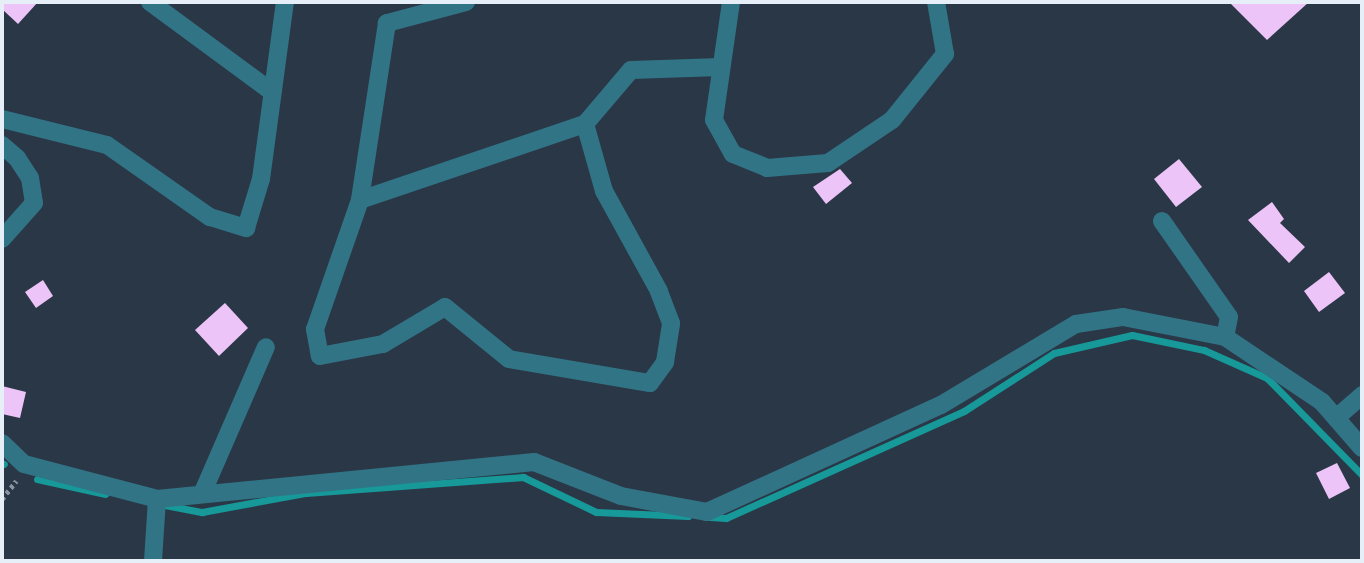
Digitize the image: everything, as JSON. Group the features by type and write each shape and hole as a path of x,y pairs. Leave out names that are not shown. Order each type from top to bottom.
{"street":[{"path":"150,2 271,92"},
{"path":"2,119 107,145 210,217 246,228 261,179 285,2"},
{"path":"466,2 387,23 360,200 315,329 320,356 383,344 444,307 509,359 650,383 665,362 671,323 659,291 604,191 585,124"},
{"path":"731,2 714,120 733,154 767,169 828,163 892,120 945,54 936,2"},
{"path":"360,200 585,124 631,69 721,67"},
{"path":"2,145 18,158 30,178 34,203 2,239"},
{"path":"1162,221 1229,317 1225,337"},
{"path":"2,443 24,464 157,499 534,462 621,496 707,512 941,405 1076,324 1123,317 1225,337 1272,365 1322,401 1362,448"},
{"path":"202,494 266,347"},
{"path":"1336,418 1362,395"},
{"path":"153,561 157,499"}],"building":[{"path":"2,2 38,2 18,24 2,9"},
{"path":"1229,2 1309,2 1267,40"},
{"path":"1179,159 1202,187 1176,207 1154,179"},
{"path":"840,169 852,183 826,204 813,187"},
{"path":"1272,202 1284,219 1280,223 1305,247 1289,263 1248,220"},
{"path":"1329,272 1345,293 1319,312 1304,291"},
{"path":"43,280 53,296 36,308 25,292"},
{"path":"225,303 248,328 219,356 195,330"},
{"path":"2,386 26,392 20,418 2,414"},
{"path":"1337,463 1350,488 1329,499 1316,473"}],"waterway":[{"path":"710,517 726,518 964,411 1054,353 1132,335 1204,350 1267,378 1362,475"},
{"path":"165,505 202,512 306,493 523,477 596,512 688,516"},
{"path":"37,479 105,494"}]}
